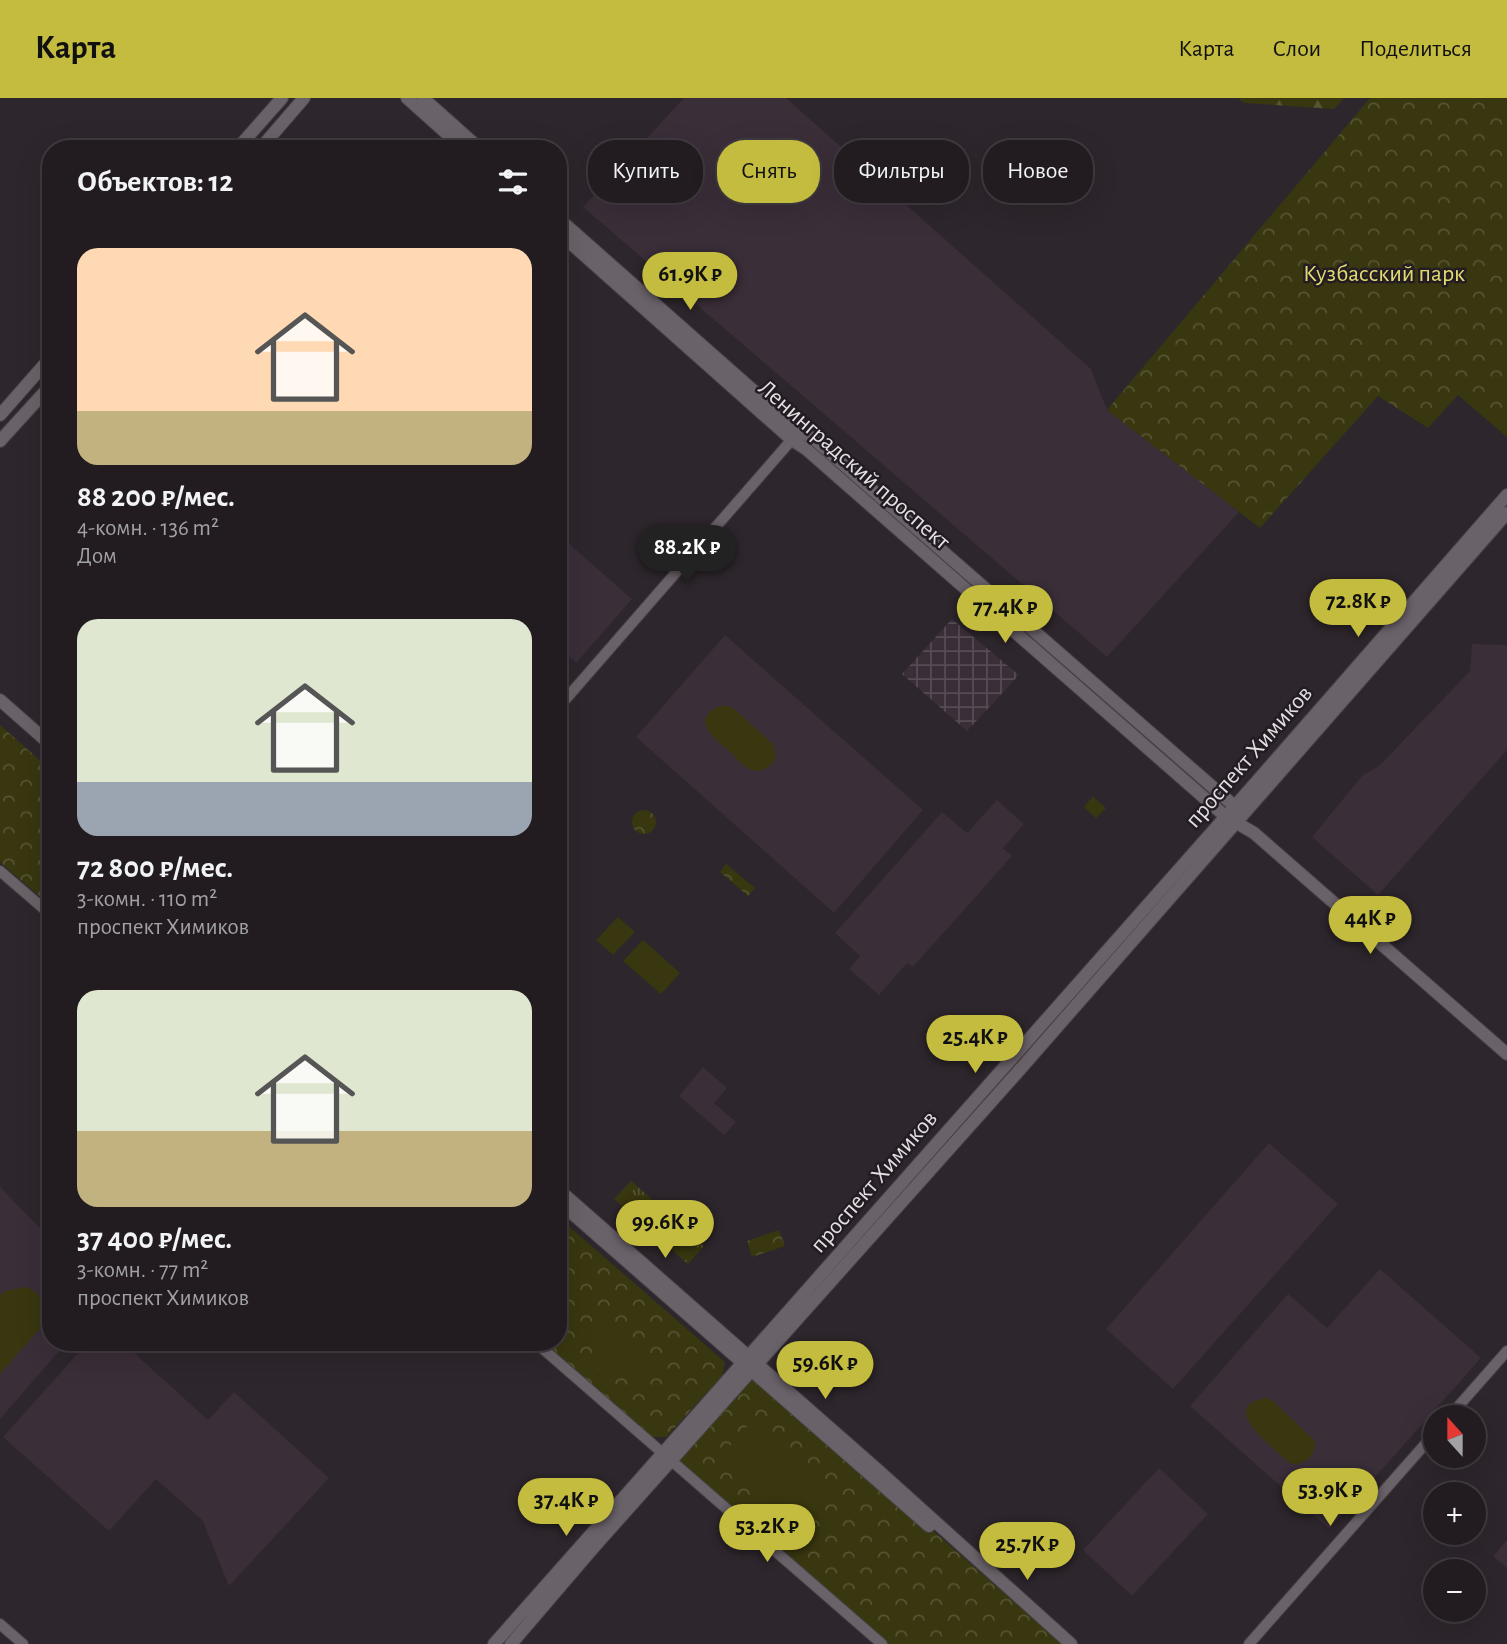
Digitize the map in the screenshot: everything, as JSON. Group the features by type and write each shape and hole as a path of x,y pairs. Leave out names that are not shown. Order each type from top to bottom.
{"main road":[{"path":"245,140 282,98"},
{"path":"268,140 304,98"},
{"path":"407,98 454,140"},
{"path":"423,98 470,140"},
{"name":"Ленинградский проспект","path":"567,226 796,436"},
{"name":"Ленинградский проспект","path":"567,240 796,436 824,447 1234,815"},
{"path":"0,415 42,367"},
{"path":"0,441 42,394"},
{"name":"проспект Химиков","path":"1234,815 1507,495"},
{"name":"проспект Химиков","path":"494,1644 666,1457 1234,815 1507,513"},
{"path":"0,700 42,737"},
{"path":"0,709 42,746"},
{"path":"1234,815 1507,1054"},
{"path":"567,1197 1062,1644"},
{"path":"567,1209 750,1363 1071,1644"},
{"name":"проспект Химиков","path":"511,1644 666,1457"}],"street":[{"path":"567,698 796,436"},
{"path":"0,871 42,907"},
{"path":"545,1351 882,1644"},
{"path":"1459,1405 1507,1351"},
{"path":"1249,1644 1423,1447"},
{"path":"0,1623 23,1644"}],"shaded area":[{"path":"684,98 786,98 834,141 834,203 904,203 1091,369 1107,410 1239,512 1107,657 583,207 588,202 703,203 703,140 645,140"},
{"path":"567,544 632,599 576,663 567,655"},
{"path":"952,619 1019,675 967,731 902,674"},
{"path":"725,635 923,810 834,913 636,737"},
{"path":"1472,644 1507,645 1507,750 1378,895 1312,837 1362,776 1380,765 1470,671"},
{"path":"997,800 1024,824 1003,848 1012,856 913,967 907,963 879,995 849,969 860,956 835,933 942,812 967,833"},
{"path":"703,1067 727,1088 714,1103 736,1122 724,1135 679,1096"},
{"path":"1269,1143 1338,1204 1173,1389 1106,1329"},
{"path":"0,1187 42,1230 42,1351 59,1351 0,1419"},
{"path":"1380,1269 1481,1358 1439,1405 1423,1405 1423,1423 1329,1529 1190,1406 1288,1294 1327,1328"},
{"path":"80,1351 132,1351 208,1420 234,1392 329,1478 229,1586 203,1521 156,1479 109,1531 3,1437"},
{"path":"1159,1468 1208,1514 1132,1596 1083,1550"},
{"path":"1507,1540 1507,1568 1493,1556"}],"green space":[{"path":"1238,98 1344,98 1334,109 1244,103"},
{"name":"Кузбасский парк","path":"1370,98 1507,98 1507,437 1458,395 1428,428 1378,396 1260,528 1107,410"},
{"path":"720,706 734,709 773,744 776,756 769,766 758,771 747,768 711,734 705,723 706,717"},
{"path":"0,725 42,762 42,898 0,862"},
{"path":"1093,797 1106,808 1096,818 1084,807"},
{"path":"644,810 653,813 656,822 653,831 644,834 635,831 632,822 635,813"},
{"path":"726,864 755,888 748,896 720,872"},
{"path":"618,917 635,932 613,955 596,940"},
{"path":"643,940 680,973 661,994 623,961"},
{"path":"631,1181 652,1199 635,1217 614,1199"},
{"path":"663,1210 681,1226 665,1244 647,1229"},
{"path":"567,1225 725,1362 722,1376 666,1437 652,1437 552,1351 567,1351"},
{"path":"686,1230 704,1246 688,1264 670,1248"},
{"path":"779,1230 785,1246 752,1257 747,1241"},
{"path":"26,1287 42,1298 42,1326 0,1374 0,1296 5,1291"},
{"path":"600,1325 639,1353 654,1377 621,1377 595,1367 590,1335"},
{"path":"751,1371 1062,1644 882,1644 671,1461"},
{"path":"1266,1398 1273,1401 1315,1441 1311,1455 1305,1461 1291,1464 1254,1429 1246,1410 1252,1403"},
{"path":"752,1421 835,1493 804,1528 722,1455"}]}
